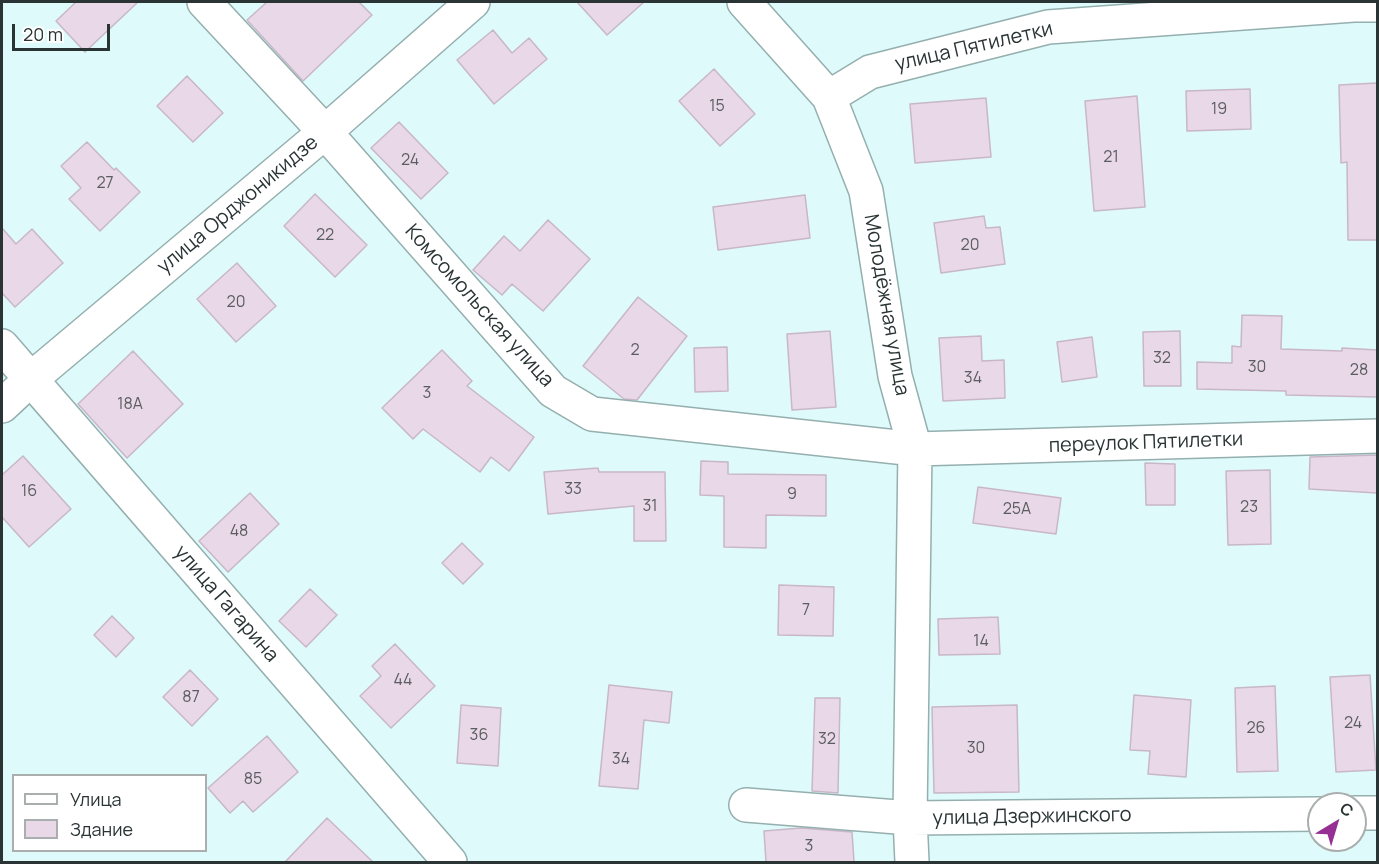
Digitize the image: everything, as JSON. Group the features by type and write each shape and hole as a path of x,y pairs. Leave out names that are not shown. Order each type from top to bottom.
{"street":[{"name":"Комсомольская улица","path":"204,2 325,132 553,391 592,414 915,449"},
{"name":"улица Орджоникидзе","path":"2,406 31,379 325,132 473,2"},
{"name":"Молодёжная улица","path":"744,2 829,98 866,191 895,376 915,449 910,818 912,862"},
{"name":"улица Пятилетки","path":"829,98 870,72 1048,27 1377,5"},
{"name":"улица Гагарина","path":"2,346 450,862"},
{"name":"переулок Пятилетки","path":"915,449 1377,436"},
{"name":"улица Дзержинского","path":"746,804 910,818 1307,814"}],"building":[{"path":"76,2 138,2 85,52 56,21"},
{"path":"267,2 359,2 372,15 303,81 247,20"},
{"path":"577,2 644,2 607,35"},
{"path":"493,30 512,53 529,38 547,59 494,104 457,60"},
{"path":"714,69 755,114 720,146 679,101"},
{"path":"187,76 223,113 193,142 157,106"},
{"path":"1377,83 1377,240 1348,240 1347,162 1341,163 1339,85"},
{"path":"1250,89 1251,129 1187,131 1186,91"},
{"path":"1137,96 1145,207 1094,211 1085,101"},
{"path":"986,98 991,157 915,163 910,104"},
{"path":"399,122 448,173 421,199 371,148"},
{"path":"87,142 114,170 116,168 140,192 100,231 69,199 81,188 61,166"},
{"path":"315,194 367,245 335,277 284,226"},
{"path":"805,195 810,238 718,250 713,207"},
{"path":"984,216 986,228 1000,227 1005,264 941,273 934,223"},
{"path":"548,220 590,259 543,311 512,284 502,295 473,270 504,236 520,251"},
{"path":"2,228 16,244 32,229 63,263 15,307 2,293"},
{"path":"237,263 276,306 236,342 197,299"},
{"path":"638,297 687,336 637,400 624,399 583,366"},
{"path":"1242,315 1282,316 1281,349 1377,350 1377,397 1286,395 1286,391 1197,389 1197,362 1232,363 1232,346 1241,347"},
{"path":"830,331 836,407 792,410 787,334"},
{"path":"1180,331 1181,386 1144,386 1143,332"},
{"path":"981,336 982,361 1004,360 1005,398 943,401 939,338"},
{"path":"1092,337 1097,377 1062,382 1057,342"},
{"path":"727,347 728,391 695,392 694,348"},
{"path":"442,350 472,381 467,386 534,437 509,471 491,457 480,472 423,429 413,439 382,408"},
{"path":"133,351 183,404 127,458 78,404"},
{"path":"1377,455 1377,493 1309,489 1310,457"},
{"path":"23,456 71,509 29,547 2,517 2,475"},
{"path":"701,461 728,462 728,474 826,475 826,516 766,515 766,548 724,547 724,496 700,495"},
{"path":"1145,463 1175,464 1175,505 1146,505"},
{"path":"598,468 599,472 665,472 666,541 634,541 634,506 548,514 544,472"},
{"path":"1270,470 1271,544 1228,545 1226,471"},
{"path":"978,487 1061,498 1056,534 973,523"},
{"path":"250,493 279,524 228,572 199,541"},
{"path":"462,543 483,564 463,584 442,563"},
{"path":"779,585 834,587 833,636 778,635"},
{"path":"310,589 337,615 306,647 279,621"},
{"path":"112,616 134,638 116,657 94,635"},
{"path":"998,617 1000,654 939,655 938,619"},
{"path":"395,644 435,686 391,728 360,696 381,676 372,666"},
{"path":"190,670 218,699 192,726 163,697"},
{"path":"1370,675 1376,770 1336,772 1330,677"},
{"path":"609,685 672,692 669,723 644,720 638,789 599,786"},
{"path":"1275,686 1278,771 1237,772 1235,688"},
{"path":"1134,695 1191,700 1186,777 1148,774 1150,751 1130,750"},
{"path":"815,698 840,698 838,793 812,791"},
{"path":"461,705 501,708 498,766 457,763"},
{"path":"1017,705 1019,792 934,793 932,707"},
{"path":"267,736 298,772 253,812 243,801 230,813 208,788"},
{"path":"327,818 373,862 285,862"},
{"path":"801,828 852,832 854,862 766,862 764,831"}]}
